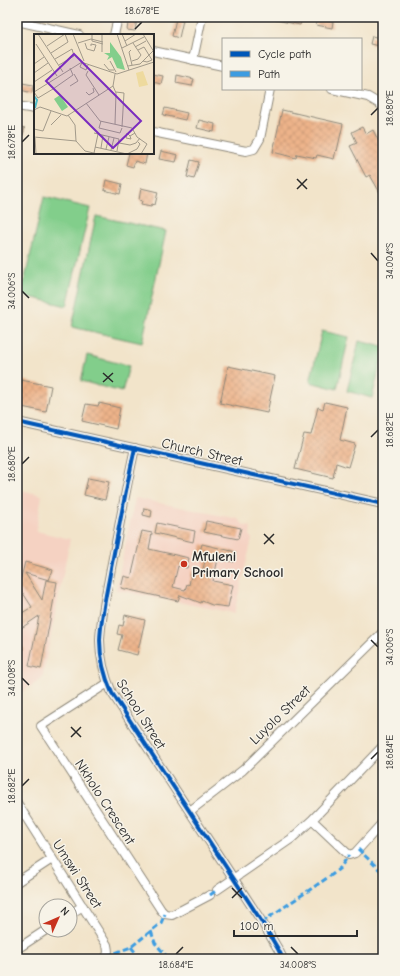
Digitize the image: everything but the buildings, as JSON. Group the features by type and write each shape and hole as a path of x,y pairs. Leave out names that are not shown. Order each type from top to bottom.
{"street":[{"path":"114,34 118,17"},
{"path":"193,60 202,17"},
{"path":"17,21 75,34"},
{"path":"154,51 222,66"},
{"path":"154,132 246,151 254,149 260,140 270,90"},
{"path":"336,90 373,99 383,106"},
{"path":"373,99 383,112"},
{"path":"17,106 34,109"},
{"name":"Church Street","path":"17,422 383,504"},
{"name":"School Street","path":"135,448 102,616 101,650 108,683 112,693 190,810 283,959"},
{"name":"Luyolo Street","path":"190,810 243,770 383,632"},
{"name":"Nkholo Crescent","path":"108,683 41,726 161,910 166,914 172,915 210,894"},
{"path":"217,890 291,839 312,820 383,746"},
{"name":"Umswi Street","path":"18,809 83,906 107,945 108,951 105,959"},
{"path":"312,820 349,855 355,853 383,822"},
{"path":"17,882 52,859"},
{"path":"78,909 83,906"},
{"path":"17,949 38,935"}],"shaded area":[{"path":"17,489 42,495 36,531 70,539 42,679 17,695"},
{"name":"Mfuleni Primary School","path":"135,498 238,519 244,525 251,527 250,535 252,539 234,613 116,590"}],"green space":[{"path":"44,197 90,208 67,306 21,295"},
{"path":"96,216 166,231 142,343 72,327"},
{"path":"322,331 349,337 337,389 310,382"},
{"path":"359,341 383,347 383,353 372,398 347,391"},
{"path":"87,355 129,366 122,392 81,381"}],"marked path":[{"path":"358,849 383,873"},
{"path":"262,922 333,874 340,868 349,855"},
{"path":"210,895 217,890"},
{"path":"107,956 131,947 161,923 165,914"},
{"path":"151,931 155,943 169,959"},
{"path":"131,947 140,958"}],"cycle path":[{"path":"17,422 383,504"},
{"path":"135,448 104,604 100,647 105,674 112,693 262,922 283,959"}],"place":[{"name":"Mfuleni Primary School","path":"184,564"}]}
